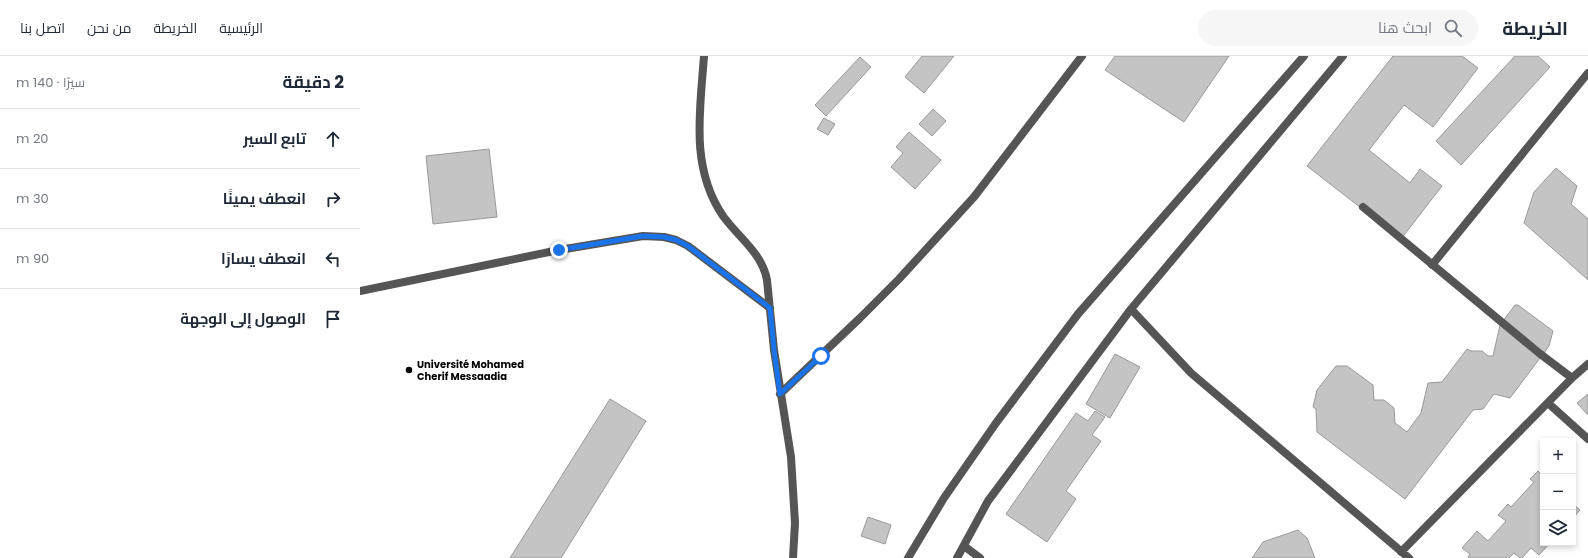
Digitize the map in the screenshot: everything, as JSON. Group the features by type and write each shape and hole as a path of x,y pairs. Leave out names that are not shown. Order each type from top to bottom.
{"street":[{"path":"704,56 699,133 701,162 709,190 723,216 761,260 765,270 780,394 791,457 795,523 793,558"},
{"path":"780,394 860,318 974,197 1082,56"},
{"path":"908,558 944,498 996,423 1078,314 1304,56"},
{"path":"957,558 988,501 1131,309 1343,56"},
{"path":"1432,265 1588,74"},
{"path":"1363,207 1539,353 1572,378"},
{"path":"360,291 559,250 643,236 664,237 676,240 688,246 770,308"},
{"path":"1131,309 1191,373 1409,558"},
{"path":"1401,552 1572,378 1588,364"},
{"path":"1548,403 1588,439"},
{"path":"964,546 980,558"}],"building":[{"path":"922,56 954,56 924,93 905,77"},
{"path":"1115,56 1229,56 1184,122 1105,70"},
{"path":"1393,56 1462,56 1478,68 1433,127 1404,105 1369,150 1410,183 1420,169 1442,186 1401,239 1307,166"},
{"path":"1515,56 1538,56 1550,67 1461,165 1436,141"},
{"path":"860,57 871,67 826,116 815,105"},
{"path":"933,109 946,121 932,136 919,124"},
{"path":"824,118 835,124 828,135 817,129"},
{"path":"909,132 941,160 915,189 891,167 903,153 896,147"},
{"path":"489,149 497,217 433,224 426,156"},
{"path":"1556,168 1577,186 1571,204 1588,219 1588,280 1524,223 1534,192"},
{"path":"1515,305 1518,305 1553,331 1549,346 1510,398 1494,394 1483,409 1473,410 1405,499 1317,432 1316,409 1313,407 1317,390 1336,366 1347,366 1373,385 1374,400 1384,400 1394,408 1395,423 1407,432 1421,413 1428,383 1442,382 1467,349 1471,351 1482,351 1488,356 1493,356 1500,325"},
{"path":"1115,354 1140,367 1110,418 1086,404"},
{"path":"1588,394 1588,415 1577,403"},
{"path":"610,399 646,421 561,558 510,558"},
{"path":"1095,411 1105,417 1092,435 1101,441 1066,491 1076,499 1047,542 1006,514 1076,413 1088,421"},
{"path":"1538,471 1540,473 1540,546 1547,546 1539,555 1531,548 1522,558 1514,553 1509,558 1468,557 1470,554 1462,548 1477,531 1488,541 1506,521 1498,515 1508,504 1511,507 1534,482 1530,479"},
{"path":"1576,507 1580,510 1576,515"},
{"path":"868,517 891,525 885,544 861,536"},
{"path":"1298,530 1307,538 1315,558 1252,558 1263,542"}],"place":[{"name":"Université Mohamed Cherif Messaadia","path":"409,370"}],"route":[{"path":"559,250 643,236 664,237 676,240 688,246 770,308 780,394 821,356"}]}
